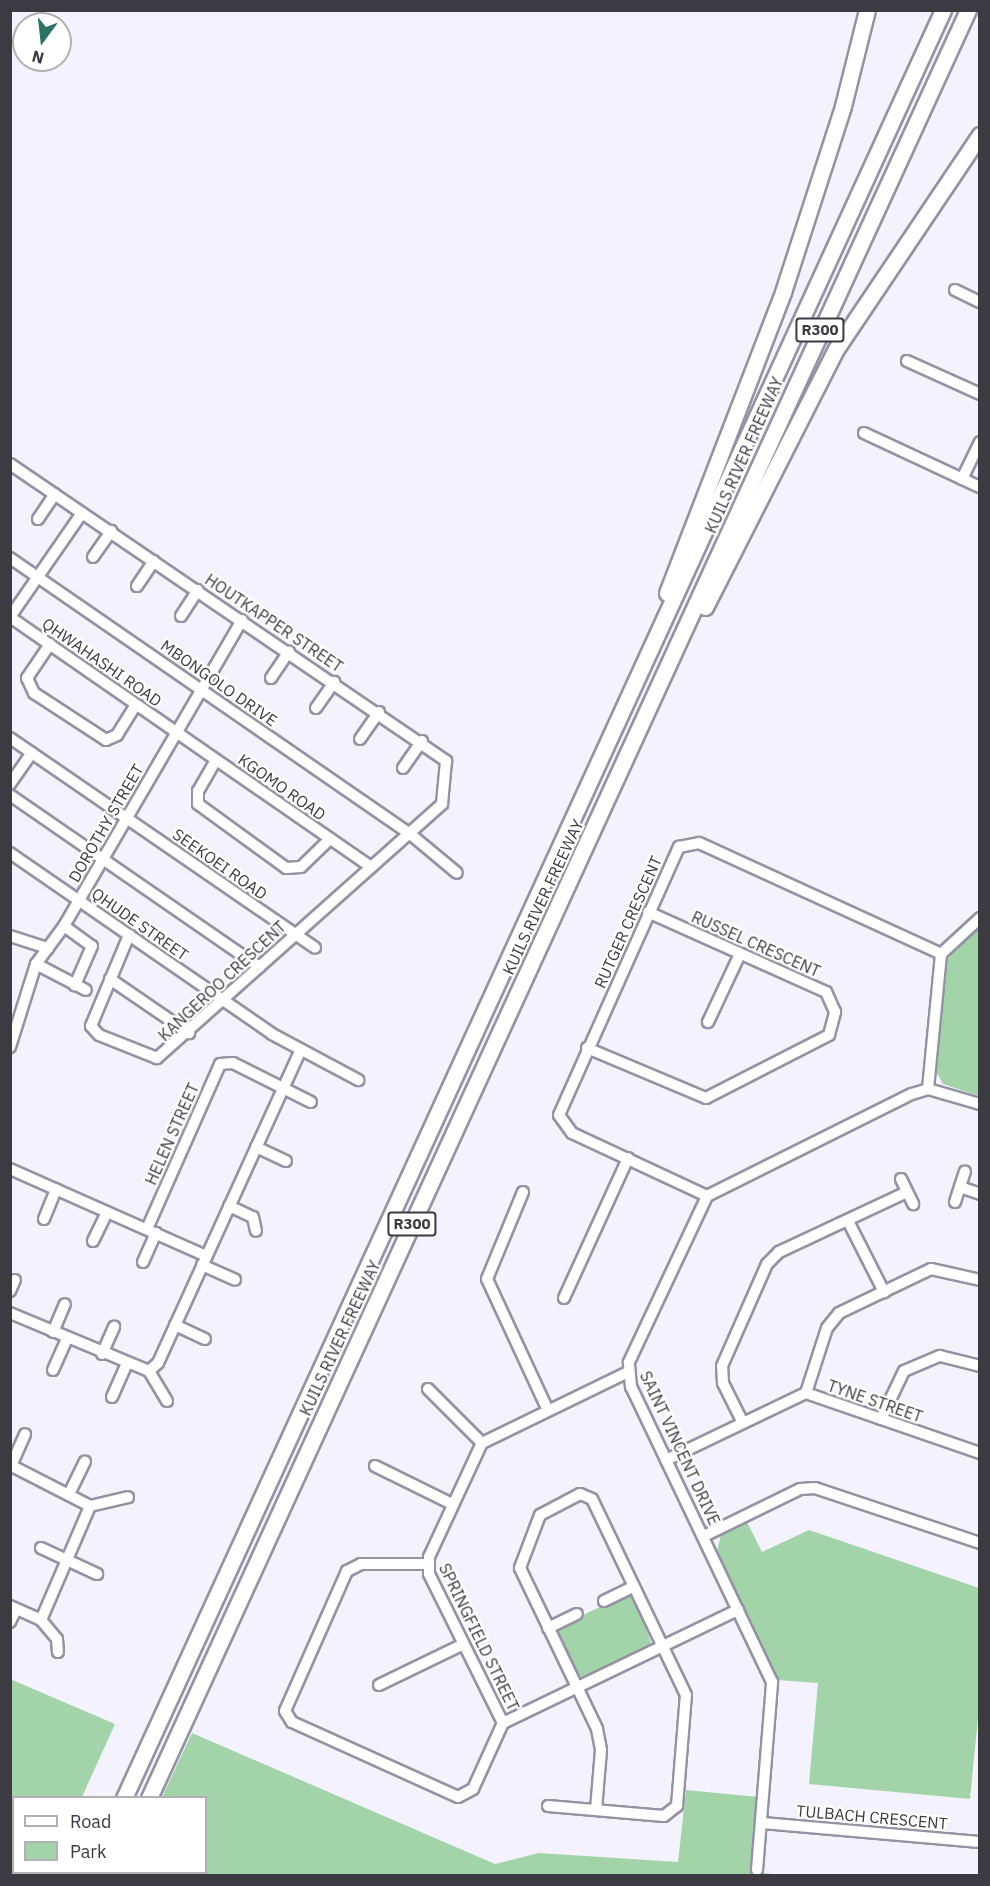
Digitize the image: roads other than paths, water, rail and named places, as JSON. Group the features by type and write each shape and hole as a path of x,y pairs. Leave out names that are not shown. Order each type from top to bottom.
{"highway":[{"path":"655,639 672,578 807,219 867,10"},
{"name":"KUILS RIVER FREEWAY","path":"124,1796 943,10"},
{"name":"KUILS RIVER FREEWAY","path":"149,1796 968,10"},
{"path":"675,651 708,603 836,349 980,135"}],"street":[{"path":"955,290 980,302"},
{"path":"907,361 980,394"},
{"path":"864,433 980,487"},
{"path":"962,479 980,442"},
{"name":"HOUTKAPPER STREET","path":"11,465 445,758 447,793 410,833"},
{"path":"38,519 55,494"},
{"path":"10,617 82,513"},
{"path":"93,557 111,531"},
{"name":"MBONGOLO DRIVE","path":"10,558 410,833 457,873"},
{"path":"137,586 154,561"},
{"path":"181,616 198,590"},
{"name":"QHWAHASHI ROAD","path":"10,617 176,732"},
{"name":"DOROTHY STREET","path":"10,1047 36,964 64,926 242,620"},
{"path":"50,644 27,678 34,693 106,740 117,735 136,704"},
{"path":"272,678 289,651"},
{"path":"316,708 334,682"},
{"path":"360,739 379,712"},
{"name":"KGOMO ROAD","path":"176,732 371,867"},
{"name":"SEEKOEI ROAD","path":"10,738 315,948"},
{"path":"403,768 422,741"},
{"path":"10,784 32,753"},
{"path":"216,760 198,792 198,804 286,868 301,867 330,839"},
{"path":"10,795 259,967"},
{"name":"KANGEROO CRESCENT","path":"129,935 92,1020 96,1033 157,1058 189,1033 259,967 410,833"},
{"name":"RUTGER CRESCENT","path":"707,1196 560,1122 559,1108 679,847 692,842 941,954"},
{"name":"QHUDE STREET","path":"10,853 300,1051 358,1080"},
{"name":"RUSSEL CRESCENT","path":"587,1048 706,1098 824,1042 835,1012 826,992 648,912"},
{"path":"928,1089 941,954 980,918"},
{"path":"64,926 92,946 75,985"},
{"path":"10,936 48,948"},
{"path":"708,1022 740,954"},
{"path":"36,964 86,990"},
{"path":"110,979 189,1033"},
{"path":"149,1371 175,1325 300,1051"},
{"name":"HELEN STREET","path":"143,1262 151,1231 217,1069 233,1063 283,1088"},
{"path":"283,1088 311,1102"},
{"path":"707,1196 928,1089 980,1104"},
{"path":"256,1147 286,1161"},
{"path":"564,1298 628,1158"},
{"path":"10,1169 151,1231 235,1280"},
{"path":"955,1202 966,1172"},
{"path":"901,1179 913,1204"},
{"path":"960,1187 980,1194"},
{"path":"44,1219 56,1189"},
{"path":"523,1192 487,1279 548,1408"},
{"path":"742,1423 723,1383 722,1366 767,1264 779,1252 907,1192"},
{"name":"SAINT VINCENT DRIVE","path":"707,1196 628,1372 666,1460 772,1682 757,1870"},
{"path":"229,1206 253,1217 256,1231"},
{"path":"93,1241 107,1212"},
{"path":"848,1221 884,1292"},
{"path":"806,1393 831,1321 884,1292 938,1268 980,1280"},
{"path":"53,1332 65,1304"},
{"path":"10,1313 126,1365 149,1371 167,1401"},
{"path":"175,1325 205,1339"},
{"path":"102,1354 114,1327"},
{"path":"53,1370 67,1339"},
{"path":"882,1419 904,1371 940,1356 980,1366"},
{"path":"112,1397 126,1365"},
{"path":"428,1389 482,1443 548,1408 628,1372"},
{"name":"TYNE STREET","path":"666,1460 806,1393 980,1454"},
{"path":"25,1434 11,1466 70,1492 90,1506 128,1497"},
{"name":"SPRINGFIELD STREET","path":"482,1443 452,1504 427,1564 503,1724 738,1610"},
{"path":"70,1492 85,1461"},
{"path":"375,1466 452,1504"},
{"path":"704,1536 800,1489 815,1488 980,1543"},
{"path":"548,1806 664,1816 677,1806 687,1704 663,1646 592,1499 575,1494 540,1515 521,1555 522,1573 577,1687 600,1741 596,1809"},
{"path":"41,1620 69,1561 90,1506"},
{"path":"41,1548 97,1574"},
{"path":"427,1564 361,1564 347,1571 285,1706 286,1716 463,1798 473,1789 503,1724"},
{"path":"604,1601 633,1587"},
{"path":"10,1622 14,1608 41,1620 57,1639 58,1652"},
{"path":"548,1628 577,1614"},
{"path":"379,1685 464,1644"},
{"name":"TULBACH CRESCENT","path":"762,1823 980,1842"}]}
